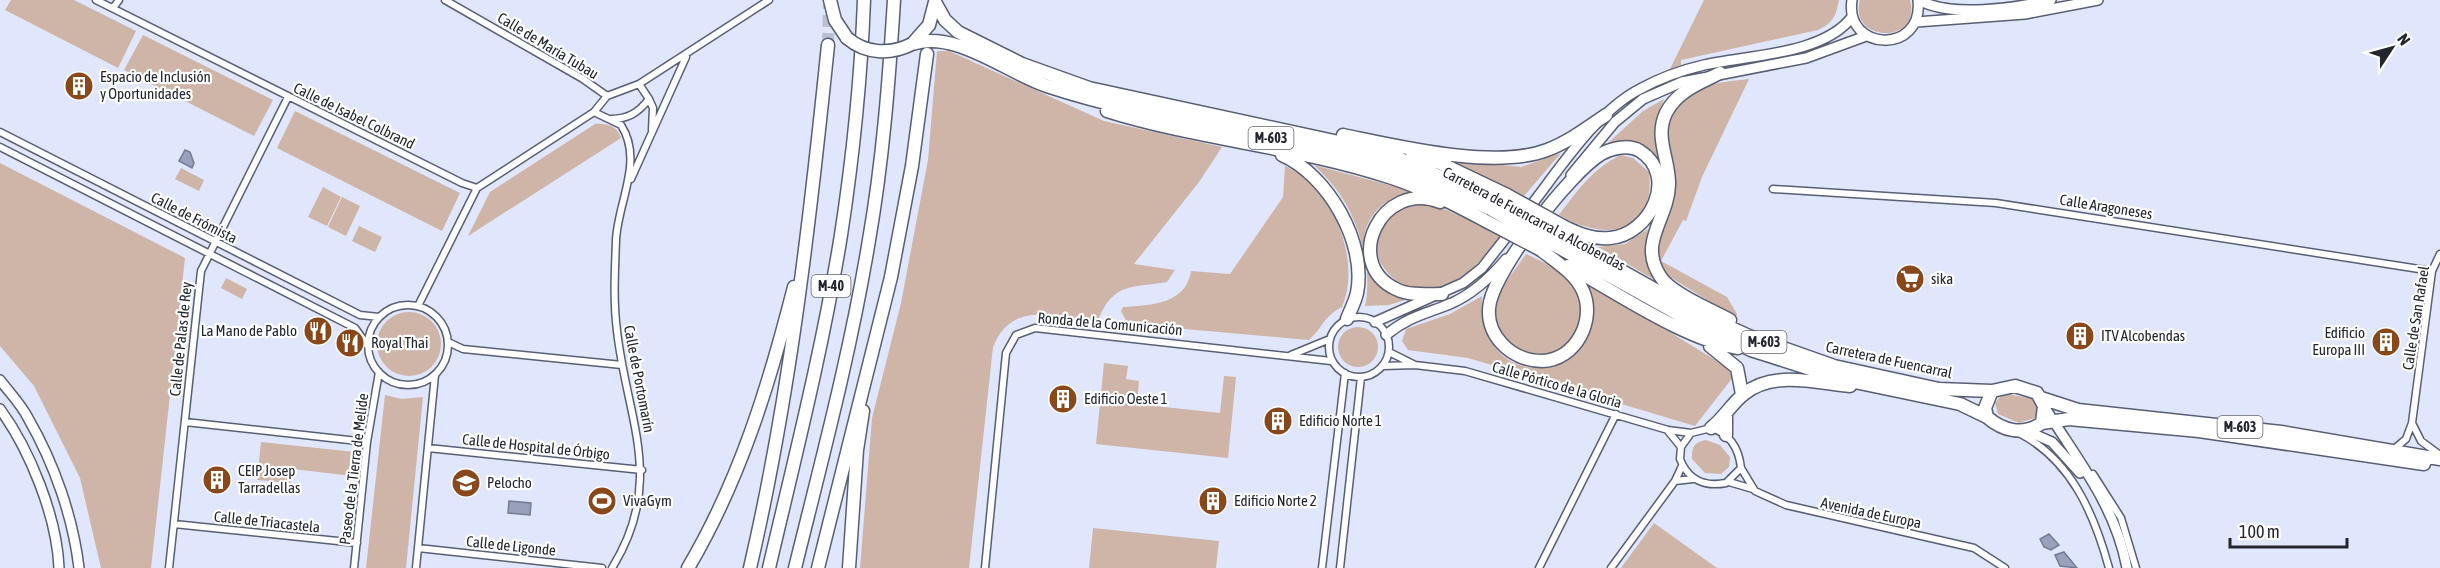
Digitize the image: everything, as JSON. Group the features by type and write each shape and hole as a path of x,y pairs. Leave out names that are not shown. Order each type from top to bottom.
{"highway":[{"name":"M-603","path":"830,0 835,20 847,38 862,48 881,52 894,51 912,44 929,25 935,1"},
{"name":"M-40","path":"770,568 810,394 841,235 861,69 864,0"},
{"name":"M-40","path":"797,568 837,400 869,240 887,111 894,0"},
{"name":"Carretera de Fuencarral a Alcobendas","path":"935,1 945,20 958,32 1022,64 1089,88 1348,144 1396,157 1552,238 1685,318 1751,350"},
{"name":"Carretera de Fuencarral a Alcobendas","path":"912,44 931,40 949,42 1045,85 1101,103 1343,153 1394,168 1495,207"},
{"path":"750,568 787,380 809,225 828,45"},
{"path":"818,568 872,355 912,166 927,54"},
{"path":"1720,73 1690,87 1677,97 1662,124 1662,148 1670,183 1667,202 1650,244 1652,261 1661,279 1734,322 1749,336"},
{"path":"1045,85 1077,102 1143,122 1308,156 1391,178 1434,194 1495,207"},
{"path":"1197,113 1293,125 1449,153 1520,156 1546,151 1574,137 1605,115"},
{"path":"1380,142 1440,163 1495,207 1552,238 1729,359 1737,368 1742,394"},
{"path":"1630,147 1640,151 1650,161 1658,177 1658,193 1654,208 1638,225 1612,238 1552,238 1571,274 1583,290 1588,310 1585,329 1576,344 1561,355 1546,361 1530,360 1513,354 1498,338 1490,318 1490,302 1499,280 1539,218 1601,154 1616,148 1630,147"},
{"path":"1265,148 1294,160 1313,176 1333,199 1349,229 1357,262 1357,292 1347,319"},
{"path":"1442,294 1416,294 1396,289 1380,276 1371,258 1370,241 1376,223 1386,211 1401,202 1419,198 1495,207"},
{"path":"688,568 725,500 750,439 774,366 809,225"},
{"name":"Carretera de Fuencarral","path":"1552,238 1688,308 1749,336 1834,366 1939,389 1992,391"},
{"path":"1687,331 1722,346 1751,350"},
{"name":"Carretera de Fuencarral","path":"1751,350 1845,380 1960,404 1987,417"},
{"path":"849,568 857,450 872,355"},
{"path":"1711,428 1726,417 1742,394 1770,381 1786,380 1893,391"},
{"name":"M-603","path":"1992,391 2015,386 2029,389 2042,402 2078,410 2281,432 2440,457"},
{"path":"1987,417 1985,408 1992,391"},
{"path":"2042,402 2048,422"},
{"path":"1726,417 1726,435"},
{"name":"M-603","path":"1987,417 1994,423 2021,431 2048,422 2080,420 2199,431 2440,466"}],"street":[{"name":"Calle de Isabel Colbrand","path":"96,0 462,183 477,188"},
{"path":"113,8 119,0"},
{"name":"Calle de María Tubau","path":"446,0 583,79 608,96"},
{"path":"418,306 477,188 594,112 608,96 639,84 769,0"},
{"path":"1852,0 1852,17 1866,36 1875,40 1894,40 1903,36 1916,22 1918,0 1939,9 1996,8 2051,0"},
{"path":"1916,22 2025,14 2098,0"},
{"path":"1375,322 1462,284 1482,268 1605,115 1638,89 1678,72 1702,65 1800,47 1836,34 1852,17"},
{"path":"1386,334 1405,319 1453,302 1478,288 1500,267 1590,150 1615,122 1643,99 1682,82 1806,58 1866,36"},
{"name":"Calle de Portomarín","path":"626,190 687,55"},
{"path":"594,112 610,119 624,119 640,111 649,99 639,84"},
{"name":"Calle de Palas de Rey","path":"170,568 201,271 288,97"},
{"name":"Calle de Portomarín","path":"649,99 653,108 652,134"},
{"name":"Calle de Portomarín","path":"610,119 621,125 629,141 631,168 617,233 614,297 622,365 641,450 642,470 632,525 612,568"},
{"name":"Calle de Frómista","path":"0,132 360,315 379,317"},
{"name":"Calle de Frómista","path":"0,147 355,328 368,346"},
{"name":"Calle Aragoneses","path":"1773,189 1996,203 2433,271"},
{"name":"Calle de San Rafael","path":"2412,423 2433,271 2440,254"},
{"path":"416,568 435,375 447,355 448,342 442,322 427,309 418,306 398,306 379,317 369,335 368,346 369,355 379,372 389,380 407,384 425,381 435,375"},
{"path":"1364,318 1375,322 1386,334 1389,352 1382,366 1361,377 1345,373 1332,361 1330,339 1334,330 1347,319 1364,318"},
{"name":"Ronda de la Comunicación","path":"985,568 1006,353 1016,335 1035,327 1332,361"},
{"path":"1288,356 1330,339"},
{"path":"448,342 463,349 622,365"},
{"name":"Calle Pórtico de la Gloria","path":"1389,352 1415,365"},
{"name":"Calle Pórtico de la Gloria","path":"1382,366 1415,365 1465,371 1668,430 1691,433"},
{"name":"Paseo de la Tierra de Melide","path":"354,568 367,442 379,372"},
{"path":"1322,568 1345,373"},
{"path":"1341,568 1361,377"},
{"path":"0,380 27,416 51,465 76,543 79,568"},
{"path":"0,409 10,423 34,471 58,548 60,568"},
{"path":"1539,568 1616,414"},
{"path":"185,422 367,442"},
{"path":"2048,422 2093,478 2121,518 2136,568"},
{"path":"2392,450 2406,439 2412,423"},
{"path":"2412,423 2421,441 2440,457"},
{"path":"1693,479 1682,466 1681,447 1691,433 1711,428 1726,435 1739,455 1741,468 1753,489"},
{"path":"1668,430 1681,447"},
{"path":"2021,431 2052,442 2070,459 2094,492 2122,548"},
{"path":"2021,431 2056,458 2075,483 2089,512 2109,568"},
{"name":"Calle de Hospital de Órbigo","path":"428,448 642,470"},
{"path":"1611,568 1675,481 1682,466"},
{"path":"1675,481 1693,479 1718,485 1729,482 1741,468"},
{"path":"2093,478 2115,520 2127,568"},
{"name":"Avenida de Europa","path":"1729,482 1753,489 1786,505 1974,548 2005,568"},
{"name":"Calle de Triacastela","path":"174,524 357,543"},
{"name":"Calle de Ligonde","path":"418,548 602,568"}],"shaded area":[{"path":"11,0 74,0 136,31 118,68 5,10"},
{"path":"1704,0 1839,0 1833,18 1818,30 1681,60 1681,65 1670,69"},
{"path":"1860,0 1910,0 1911,15 1906,25 1896,31 1885,33 1874,31 1864,24 1859,14"},
{"path":"143,35 273,100 254,136 124,70"},
{"path":"937,51 949,51 1104,121 1222,147 1199,182 1134,264 1175,270 1167,282 1118,292 1105,306 1099,318 1092,320 1035,315 1022,317 1001,332 993,347 969,568 860,568 872,418 901,303 928,160"},
{"path":"1749,79 1702,177 1686,221 1683,220 1661,261 1727,297 1737,314 1736,318 1662,272 1658,261 1657,223 1668,122 1675,110 1683,100 1701,88 1723,82"},
{"path":"1664,99 1655,126 1658,158 1634,143 1622,141 1608,143 1643,111"},
{"path":"295,111 460,193 442,231 277,148"},
{"path":"595,124 611,126 621,138 468,236 490,192"},
{"path":"1561,153 1524,196 1448,159 1521,167"},
{"path":"1621,155 1633,158 1649,172 1649,194 1644,210 1635,221 1624,228 1609,230 1576,223 1559,215 1594,174"},
{"path":"0,163 185,258 151,568 101,568 80,478 34,386 0,346"},
{"path":"1314,165 1415,192 1393,198 1381,206 1365,232 1366,259 1372,272 1380,283 1405,300 1389,305 1365,306 1366,263 1359,233 1339,193"},
{"path":"1285,166 1316,188 1340,229 1348,261 1347,292 1342,307 1327,318 1309,340 1128,324 1121,311 1123,307 1166,301 1182,290 1188,282 1191,271 1230,274 1283,197"},
{"path":"181,168 204,180 199,191 175,179"},
{"path":"323,187 341,197 327,226 308,217"},
{"path":"342,197 360,206 346,236 328,227"},
{"path":"1429,203 1468,219 1500,237 1487,253 1461,277 1438,288 1417,289 1399,282 1385,269 1377,253 1377,236 1384,220 1402,207"},
{"path":"359,226 382,237 375,252 352,241"},
{"path":"1648,229 1647,255 1655,280 1598,247 1625,244"},
{"path":"1526,254 1560,272 1576,289 1581,300 1582,312 1573,338 1560,351 1545,356 1523,352 1514,347 1501,331 1497,321 1496,310 1499,295"},
{"path":"226,278 247,289 242,299 221,288"},
{"path":"1585,280 1725,366 1733,377 1695,426 1468,358 1408,350 1402,341 1406,329 1450,314 1482,296 1487,331 1502,354 1523,366 1547,367 1569,358 1585,340 1592,314"},
{"path":"403,312 415,312 432,321 439,332 441,344 439,356 432,367 415,376 403,376 391,371 382,362 377,350 377,338 382,326 391,317"},
{"path":"1358,327 1366,328 1372,333 1377,339 1377,355 1372,361 1366,366 1358,367 1350,366 1344,361 1339,355 1338,347 1339,339 1344,333 1350,328"},
{"path":"1104,363 1128,366 1126,379 1139,381 1137,404 1220,413 1224,376 1236,377 1228,458 1096,444"},
{"path":"2008,394 2032,399 2038,408 2035,418 2019,423 1998,414 1995,403 2000,397"},
{"path":"385,395 402,399 423,397 406,568 366,568"},
{"path":"1706,440 1720,445 1730,457 1729,467 1721,474 1705,473 1692,459 1694,446"},
{"path":"261,442 355,452 352,476 293,469 291,483 257,480"},
{"path":"1654,523 1717,568 1621,568"},
{"path":"1093,528 1219,541 1216,568 1089,568"}],"water":[{"path":"185,150 190,152 194,163 192,168 179,161"},
{"path":"509,501 531,503 530,515 508,513"},
{"path":"2049,534 2059,545 2051,550 2044,547 2040,539"},
{"path":"2064,552 2077,568 2060,566 2055,555"}],"tunnel":[{"path":"828,45 829,4"}],"place":[{"name":"Espacio de Inclusión y Oportunidades","path":"79,86"},
{"name":"sika","path":"1910,279"},
{"name":"La Mano de Pablo","path":"318,331"},
{"name":"ITV Alcobendas","path":"2080,336"},
{"name":"Edificio Europa III","path":"2386,342"},
{"name":"Royal Thai","path":"350,343"},
{"name":"Edificio Oeste 1","path":"1063,399"},
{"name":"Edificio Norte 1","path":"1278,421"},
{"name":"CEIP Josep Tarradellas","path":"217,480"},
{"name":"Pelocho","path":"466,483"},
{"name":"VivaGym","path":"602,501"},
{"name":"Edificio Norte 2","path":"1213,501"}]}
